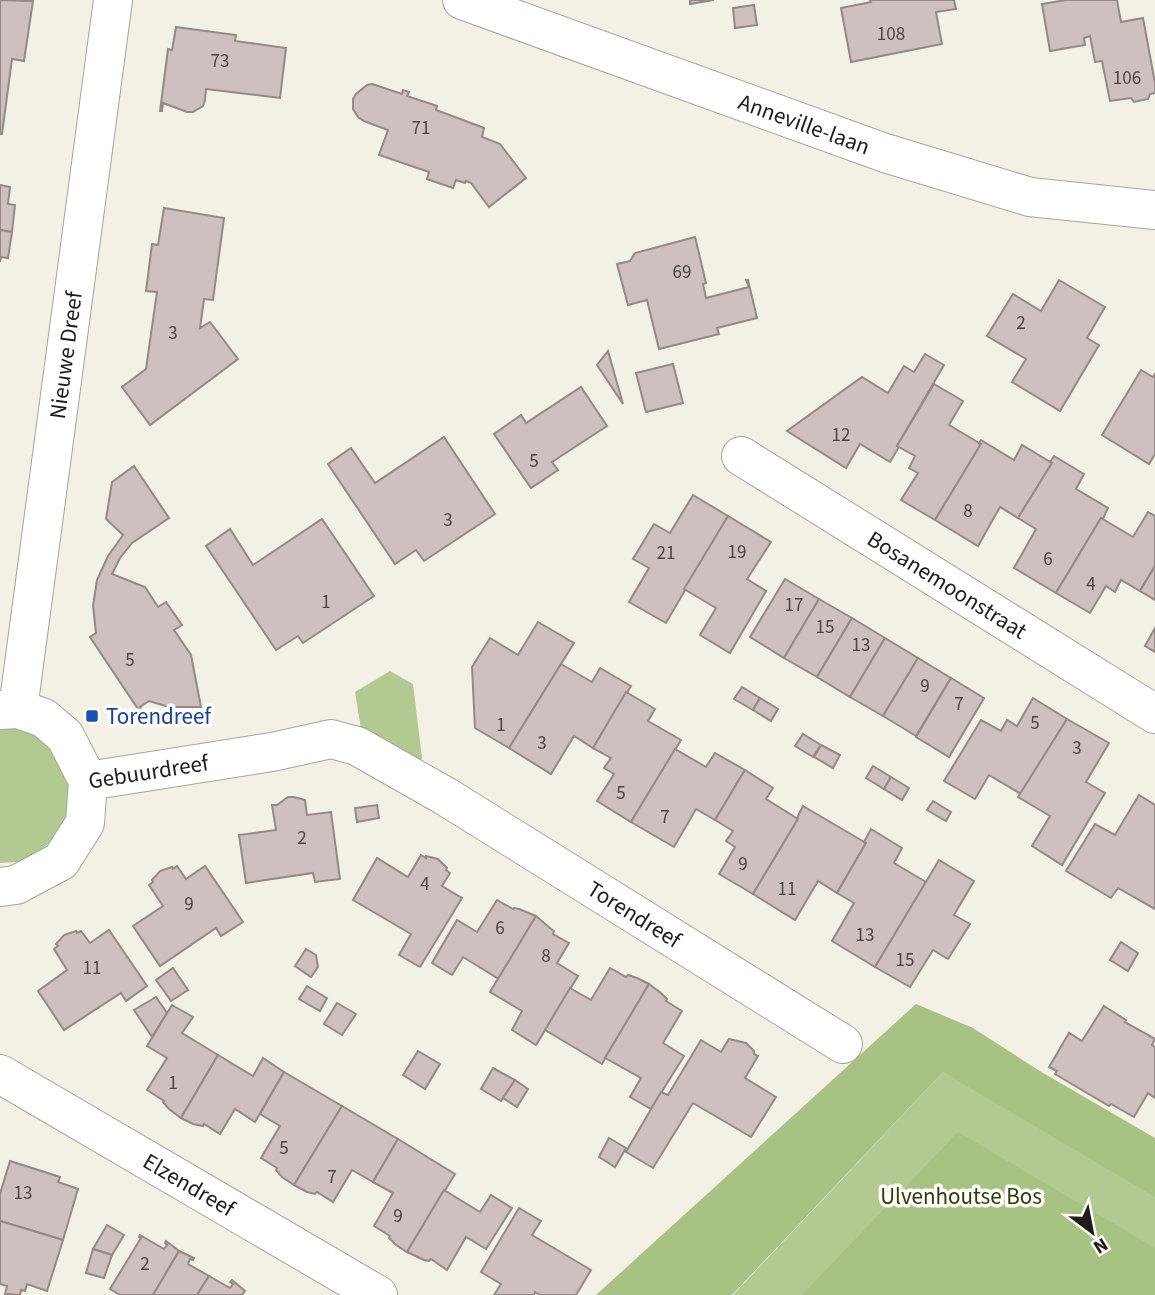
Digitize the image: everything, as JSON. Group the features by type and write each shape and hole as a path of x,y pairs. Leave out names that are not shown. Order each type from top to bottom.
{"street":[{"name":"Nieuwe Dreef","path":"9,710 113,0"},
{"name":"Anneville-laan","path":"463,0 885,153 1030,197 1155,210"},
{"name":"Bosanemoonstraat","path":"741,456 1155,714"},
{"name":"Gebuurdreef","path":"9,710 44,718 65,736 88,781 272,751"},
{"name":"Torendreef","path":"272,751 331,739 357,746 445,796 843,1044"},
{"path":"0,887 16,884 61,861 85,823 88,781"},
{"name":"Elzendreef","path":"0,1074 378,1295"}],"green space":[{"path":"390,671 413,684 422,758 418,766 362,735 355,692"},
{"path":"0,725 36,733 52,746 70,783 70,803 64,822 53,840 37,853 17,862 0,863"},
{"path":"916,1004 973,1028 1038,1070 1155,1138 1155,1197 943,1072 732,1295 596,1295"},
{"name":"Ulvenhoutse Bos","path":"943,1072 1155,1191 1155,1295 733,1295"},
{"path":"958,1132 1155,1248 1155,1295 802,1295"}],"building":[{"path":"0,0 33,1 24,61 12,59 2,134 0,134"},
{"path":"690,0 714,0 690,4"},
{"path":"870,0 954,0 956,9 936,12 942,44 851,62 841,8 871,2"},
{"path":"1066,0 1117,0 1121,22 1143,18 1155,93 1150,94 1148,99 1134,102 1131,98 1110,101 1102,61 1095,62 1090,36 1084,38 1085,45 1050,51 1042,4"},
{"path":"754,5 757,25 735,28 733,8"},
{"path":"176,27 236,35 235,41 286,48 280,98 206,89 203,106 193,112 163,103 160,111 168,49 172,50"},
{"path":"372,84 402,94 403,90 409,92 407,96 437,106 436,110 484,128 482,137 500,144 526,178 489,207 471,183 456,180 453,188 427,179 429,172 379,155 388,130 364,121 353,109 356,94"},
{"path":"0,185 10,187 8,204 15,205 12,232 0,230"},
{"path":"164,208 224,218 213,300 204,299 200,328 210,322 238,359 150,425 122,387 146,369 157,292 146,291 152,244 158,245"},
{"path":"0,230 12,232 8,258 1,257 0,262"},
{"path":"695,237 706,283 703,284 706,298 749,287 748,280 757,318 717,328 719,334 659,349 647,300 628,305 617,264 630,261 635,253"},
{"path":"1059,280 1105,307 1087,338 1099,345 1060,411 1012,382 1026,359 987,336 1013,294 1041,311"},
{"path":"608,351 623,404 597,365"},
{"path":"925,354 944,365 890,462 860,444 846,468 787,431 862,377 888,393 904,366 914,372"},
{"path":"673,364 683,403 646,412 636,373"},
{"path":"1141,370 1153,377 1155,374 1155,454 1149,464 1102,435"},
{"path":"934,384 963,401 949,425 981,444 935,520 901,500 918,473 909,468 915,456 897,446"},
{"path":"581,387 607,426 552,462 558,470 531,488 494,434 521,415 526,423"},
{"path":"444,437 495,514 424,561 416,550 395,564 328,464 351,448 375,483"},
{"path":"981,440 1014,460 1022,445 1052,463 1018,518 1000,507 978,546 935,520"},
{"path":"1054,456 1084,474 1076,489 1108,508 1056,593 1014,568 1036,529 1018,518"},
{"path":"134,466 169,518 132,543 112,574 145,587 158,607 166,602 182,625 174,630 191,655 201,707 169,707 149,701 140,707 145,714 142,715 90,637 96,633 93,606 97,580 108,556 123,535 106,519 112,482"},
{"path":"693,495 728,516 666,623 629,602 649,568 633,559 654,524 670,533"},
{"path":"1148,512 1155,516 1155,566 1140,591 1121,580 1115,592 1106,586 1090,613 1056,593 1101,518 1133,537"},
{"path":"728,516 771,542 747,579 766,591 730,653 700,635 716,608 684,589"},
{"path":"322,519 374,596 303,643 298,636 276,650 206,546 230,529 253,565"},
{"path":"1155,566 1155,600 1140,591"},
{"path":"785,579 819,599 784,658 750,637"},
{"path":"819,599 852,618 817,677 784,658"},
{"path":"852,618 885,638 850,697 817,677"},
{"path":"538,622 574,643 509,748 475,728 472,667 490,638 518,655"},
{"path":"1155,628 1155,652 1145,646"},
{"path":"885,638 918,658 883,716 850,697"},
{"path":"918,658 951,678 916,736 883,716"},
{"path":"561,664 592,682 600,668 631,686 593,748 574,736 551,774 509,748"},
{"path":"951,678 984,698 949,757 916,737"},
{"path":"742,687 760,698 753,710 734,699"},
{"path":"626,692 655,709 648,721 681,740 631,822 597,801 614,774 604,768 611,758 593,748"},
{"path":"760,698 778,709 771,721 753,710"},
{"path":"1033,698 1067,719 1021,794 989,775 975,799 944,781 981,720 1001,731 1007,720 1017,726"},
{"path":"1067,719 1109,743 1086,782 1105,793 1062,865 1032,846 1050,816 1018,797"},
{"path":"803,734 821,745 813,757 795,746"},
{"path":"821,745 840,755 833,768 814,757"},
{"path":"675,749 706,767 715,753 745,770 715,820 696,809 674,847 631,822"},
{"path":"873,766 891,777 884,789 866,778"},
{"path":"745,770 773,788 766,799 798,819 753,894 719,874 735,847 726,841 733,831 715,820"},
{"path":"891,777 909,788 902,800 884,789"},
{"path":"1139,795 1155,805 1155,909 1118,888 1111,898 1066,871 1095,824 1115,835"},
{"path":"288,797 305,800 307,815 331,812 340,879 315,882 313,873 246,883 239,835 276,830 272,805 277,805"},
{"path":"933,801 951,812 946,821 927,810"},
{"path":"377,805 379,818 357,822 355,808"},
{"path":"803,806 866,843 837,893 818,881 795,920 753,894"},
{"path":"871,829 902,848 894,863 926,882 875,967 832,941 854,903 837,893 866,843 864,842"},
{"path":"421,855 438,859 447,868 450,873 442,886 462,898 420,967 399,955 411,934 353,900 377,858 408,877"},
{"path":"939,860 974,881 954,915 970,924 948,959 933,950 910,987 875,967"},
{"path":"177,866 186,879 205,866 243,922 221,936 216,928 160,966 133,926 163,906 149,885 160,871"},
{"path":"497,900 513,909 536,916 499,979 463,957 452,975 432,963 457,920 477,932"},
{"path":"536,916 554,931 553,934 569,943 557,963 578,976 536,1045 512,1030 522,1011 490,992"},
{"path":"109,930 147,986 126,1001 121,993 64,1030 38,991 67,970 54,949 58,946 56,944 64,935 76,931 81,931 90,943"},
{"path":"1121,942 1138,953 1128,971 1110,960"},
{"path":"306,949 316,955 318,967 311,977 295,966"},
{"path":"173,968 188,990 171,1001 156,980"},
{"path":"610,968 626,977 628,975 649,984 602,1064 545,1030 570,988 591,1000"},
{"path":"649,984 667,999 666,1001 682,1011 663,1043 684,1056 651,1109 630,1097 641,1078 605,1058"},
{"path":"307,986 327,998 320,1011 299,999"},
{"path":"156,997 167,1013 152,1037 134,1010"},
{"path":"337,1003 356,1014 342,1035 324,1024"},
{"path":"172,1005 193,1017 182,1033 218,1055 181,1118 169,1109 164,1101 147,1090 167,1058 147,1046"},
{"path":"1104,1006 1155,1039 1152,1045 1155,1047 1155,1098 1148,1093 1134,1117 1111,1104 1109,1106 1055,1074 1057,1071 1049,1067 1069,1033 1082,1041"},
{"path":"729,1039 746,1043 758,1056 745,1078 776,1097 751,1137 693,1103 653,1168 626,1152 661,1092 668,1095 701,1040 721,1052"},
{"path":"418,1051 440,1064 425,1089 403,1075"},
{"path":"218,1055 253,1076 263,1058 284,1072 255,1122 235,1109 220,1134 204,1124 193,1124 181,1118"},
{"path":"493,1068 515,1080 501,1101 481,1089"},
{"path":"284,1072 342,1106 294,1185 282,1177 277,1168 261,1158 280,1126 260,1114"},
{"path":"515,1080 528,1089 517,1107 503,1098"},
{"path":"342,1106 398,1139 373,1182 352,1170 333,1202 317,1192 307,1192 294,1185"},
{"path":"609,1138 626,1148 615,1167 599,1157"},
{"path":"398,1139 455,1174 407,1252 374,1226 393,1193 373,1182"},
{"path":"10,1161 60,1177 58,1182 78,1189 63,1240 0,1221 0,1194"},
{"path":"444,1190 480,1212 491,1195 512,1208 486,1249 466,1237 447,1270 431,1259 424,1260 407,1252"},
{"path":"519,1208 541,1221 532,1235 591,1270 576,1295 540,1295 535,1292 534,1295 494,1295 501,1284 481,1272"},
{"path":"0,1221 63,1240 47,1291 27,1284 20,1295 5,1294 7,1286 0,1284"},
{"path":"107,1225 124,1235 112,1255 93,1249"},
{"path":"140,1235 164,1249 166,1241 179,1251 153,1295 120,1295 110,1289 141,1238"},
{"path":"93,1249 112,1255 104,1278 86,1273"},
{"path":"179,1251 194,1258 190,1259 188,1264 209,1276 197,1295 153,1295"},
{"path":"209,1276 230,1288 232,1280 245,1291 242,1295 197,1295"}],"place":[{"name":"Torendreef","path":"92,716"}]}
